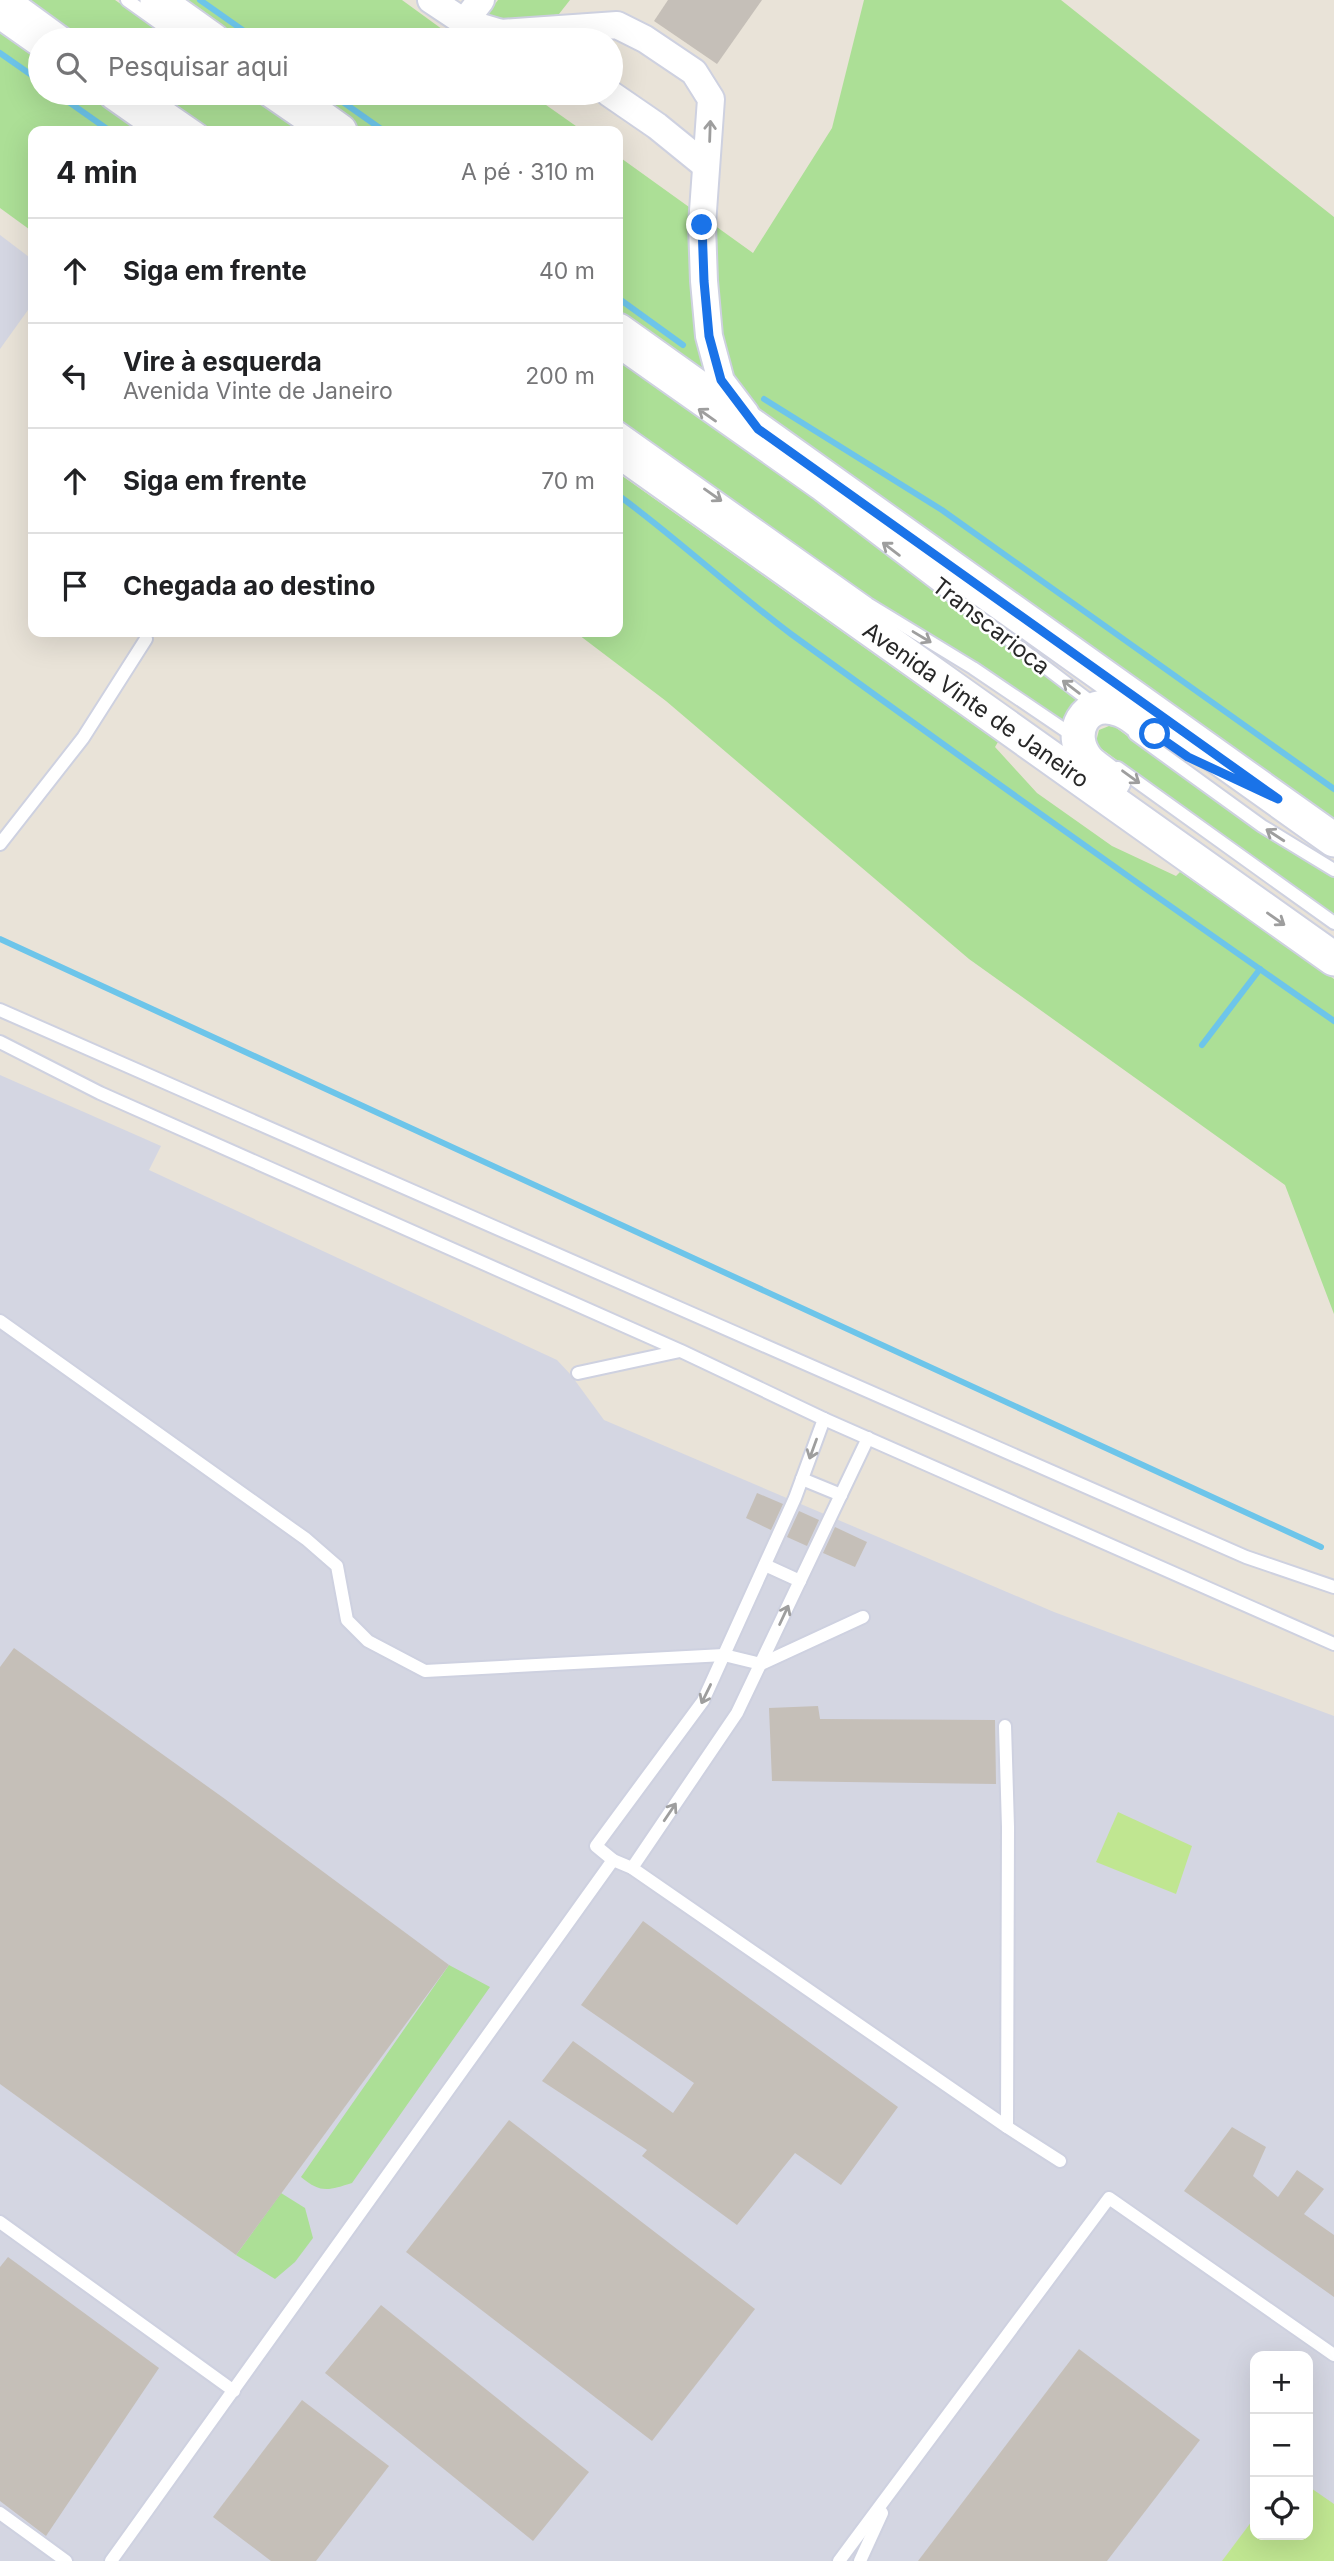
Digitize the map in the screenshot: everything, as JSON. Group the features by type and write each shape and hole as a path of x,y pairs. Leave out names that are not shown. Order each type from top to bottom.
{"street":[{"path":"158,0 197,28"},
{"path":"431,0 464,22 482,28"},
{"path":"464,22 481,0"},
{"path":"0,11 28,31"},
{"path":"590,28 617,25 645,39 694,72 711,99 702,225 709,336 721,380 758,429"},
{"path":"623,103 705,165"},
{"path":"132,105 162,126"},
{"path":"304,105 333,126"},
{"path":"623,334 1334,840"},
{"name":"Avenida Vinte de Janeiro","path":"623,454 1334,959"},
{"path":"1221,880 1144,803 1088,761 1077,738 1081,720 1099,708 1119,709 1188,757 1278,799"}],"lane":[{"path":"18,0 56,28"},
{"path":"127,0 166,28"},
{"path":"163,105 194,126"},
{"path":"274,105 305,126"},
{"name":"Transcarioca","path":"623,356 816,492 1099,708 1262,826 1334,870"},
{"name":"Transcarioca","path":"623,431 868,604 973,668 1077,738 1334,923"},
{"path":"0,844 83,738 146,639"},
{"path":"0,1010 1246,1556 1334,1587"},
{"path":"0,1042 100,1093 681,1351 824,1419 1334,1644"},
{"path":"0,1321 306,1539 337,1566 347,1620 368,1641 425,1671 723,1655 761,1664 863,1617"},
{"path":"578,1373 681,1351"},
{"path":"824,1419 802,1479 703,1701 596,1846 1060,2161"},
{"path":"632,1868 737,1713 868,1438"},
{"path":"802,1479 841,1495"},
{"path":"765,1565 800,1581"},
{"path":"1005,1726 1008,1827 1007,2127"},
{"path":"111,2561 613,1860"},
{"path":"839,2561 1108,2198 1334,2355"},
{"path":"0,2222 234,2391"},
{"path":"860,2561 893,2491"},
{"path":"0,2513 66,2561"}],"shaded area":[{"path":"0,235 28,256 28,310 0,349"},
{"path":"0,1075 161,1146 149,1170 557,1360 604,1420 1054,1612 1334,1716 1334,2561 0,2561"}],"green space":[{"path":"28,0 115,0 155,28 66,28"},
{"path":"170,0 402,0 440,28 210,28"},
{"path":"498,0 570,0 559,14 490,28 482,21"},
{"path":"864,0 1061,0 1334,217 1334,828 623,323 623,160 753,253 832,128"},
{"path":"0,32 28,52 28,105 102,105 131,126 28,126 28,228 0,208"},
{"path":"174,105 263,105 292,126 204,126"},
{"path":"317,105 546,105 576,126 347,126"},
{"path":"623,363 814,499 1081,702 1065,724 990,672 879,603 623,425"},
{"path":"623,477 998,742 995,747 1037,793 1112,846 1176,876 1180,872 1334,979 1334,1314 1285,1185 969,959 666,701 582,637 623,637"},
{"path":"1115,727 1261,834 1334,878 1334,917 1099,747 1096,742 1099,730"},
{"path":"1118,1812 1192,1846 1176,1894 1096,1862"},
{"path":"449,1965 490,1987 352,2183 325,2189 314,2186 301,2177"},
{"path":"281,2193 305,2208 313,2238 295,2262 275,2279 236,2255"},
{"path":"1313,2489 1334,2504 1334,2561 1222,2561 1250,2524 1250,2540 1313,2540"}],"building":[{"path":"668,0 762,0 717,64 654,21"},
{"path":"757,1493 783,1504 771,1530 746,1518"},
{"path":"799,1511 819,1520 807,1546 787,1537"},
{"path":"835,1527 867,1542 855,1567 823,1553"},
{"path":"14,1648 225,1799 449,1965 236,2255 0,2084 0,1667"},
{"path":"818,1706 820,1719 995,1720 996,1784 772,1781 769,1708"},
{"path":"643,1921 898,2107 841,2185 795,2153 737,2225 642,2156 647,2150 542,2081 573,2041 673,2113 694,2083 581,2005"},
{"path":"509,2120 755,2309 652,2441 406,2252"},
{"path":"1232,2127 1266,2147 1253,2176 1278,2197 1297,2170 1324,2189 1304,2214 1334,2235 1334,2297 1184,2191"},
{"path":"8,2257 159,2368 46,2536 0,2501 0,2267"},
{"path":"381,2305 589,2472 533,2541 325,2373"},
{"path":"1079,2349 1200,2440 1107,2561 918,2561"},
{"path":"302,2400 389,2466 316,2561 271,2561 213,2517"}],"waterway":[{"path":"200,0 240,28"},
{"path":"0,53 28,73"},
{"path":"73,105 103,126"},
{"path":"347,105 377,126"},
{"path":"623,302 683,345"},
{"path":"764,399 942,510 1334,789"},
{"path":"623,499 791,634 1334,1021"},
{"path":"0,939 1321,1547"},
{"path":"1202,1045 1260,969"}],"route":[{"path":"702,225 709,336 721,380 758,429 1278,799 1188,757 1155,734"}]}
